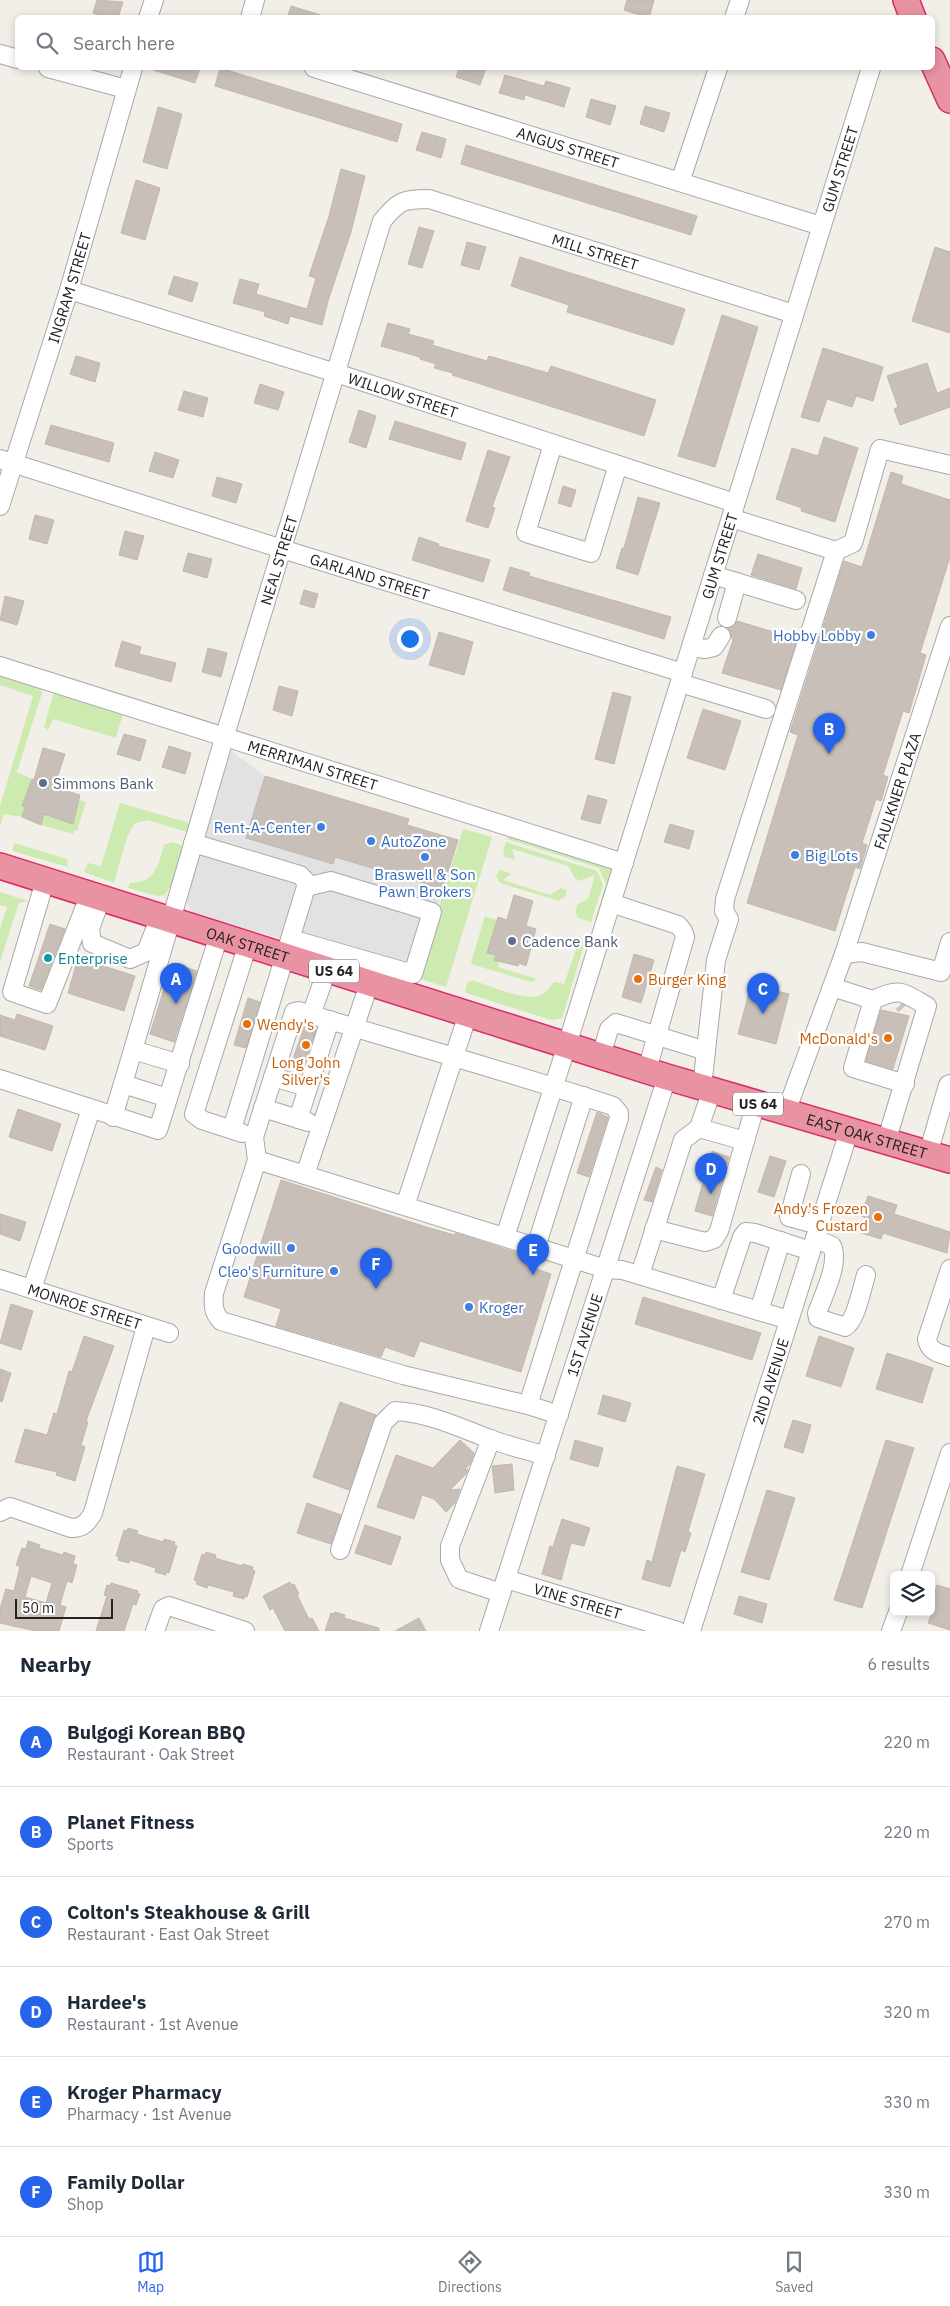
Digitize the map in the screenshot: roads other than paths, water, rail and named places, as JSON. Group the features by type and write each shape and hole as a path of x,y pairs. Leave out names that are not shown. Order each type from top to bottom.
{"highway":[{"path":"906,0 912,15"},
{"path":"935,67 950,100"},
{"name":"OAK STREET","path":"0,866 248,944 289,948 404,982 468,1014 657,1074"},
{"name":"EAST OAK STREET","path":"657,1074 939,1157"}],"street":[{"path":"251,15 255,0"},
{"path":"735,15 740,0"},
{"path":"0,54 15,58"},
{"path":"55,70 126,89"},
{"name":"INGRAM STREET","path":"0,506 7,461 69,290 132,70"},
{"name":"ANGUS STREET","path":"320,70 821,226"},
{"path":"680,182 717,70"},
{"name":"GUM STREET","path":"505,1237 682,678 870,70"},
{"name":"MILL STREET","path":"396,204 412,199 429,199 794,314"},
{"name":"NEAL STREET","path":"165,918 193,844 382,221 396,204"},
{"name":"WILLOW STREET","path":"69,290 336,373 618,465 836,551"},
{"path":"553,444 526,533 591,553 618,465"},
{"path":"640,1275 683,1140 699,1128 707,1088 706,1051 716,960 729,919 724,911 725,899 836,551 853,543 880,449 950,465"},
{"name":"GARLAND STREET","path":"7,461 682,678 766,709"},
{"path":"713,575 796,600"},
{"path":"727,618 737,582"},
{"name":"FAULKNER PLAZA","path":"786,1112 844,954 950,626"},
{"path":"691,646 705,649 714,647 721,636"},
{"name":"MERRIMAN STREET","path":"0,666 624,862"},
{"path":"193,844 300,875 306,887 289,948 232,1130"},
{"path":"306,887 331,880 432,912 413,974 404,982"},
{"path":"46,881 12,992 47,1004 73,936 95,896"},
{"path":"95,896 90,929 92,943 130,958 146,952 165,918"},
{"name":"1ST AVENUE","path":"489,1631 606,1269 657,1074 657,1036 683,946 684,931 678,925 611,903"},
{"path":"113,1116 133,1050 165,918"},
{"path":"0,1079 158,1130 180,1064 218,935"},
{"path":"844,954 862,952 941,972 950,942"},
{"path":"248,944 194,1114 202,1120 254,1137"},
{"path":"311,1015 330,960"},
{"path":"305,1175 373,973"},
{"path":"832,988 873,1000 892,991 907,994 927,1006 886,1142"},
{"path":"873,1000 852,1068 906,1078"},
{"path":"861,1071 881,1004 896,1000 908,1008 917,1018 905,1058 906,1078"},
{"path":"528,1405 619,1113 613,1106 552,1086 330,1020 294,1012 254,1137 257,1160 214,1293 215,1315 221,1321 403,1375 528,1405 559,1415"},
{"path":"405,1206 468,1014"},
{"path":"298,1119 330,1020"},
{"path":"601,1056 609,1029 616,1023 706,1051"},
{"path":"133,1050 180,1064"},
{"path":"273,1077 300,1085"},
{"path":"123,1084 168,1098"},
{"path":"939,1157 948,1085 950,1084"},
{"path":"536,1247 584,1096"},
{"path":"654,1229 705,1242 714,1239 719,1231 756,1103"},
{"path":"32,1289 91,1108"},
{"path":"263,1108 321,1126"},
{"path":"699,1128 745,1141"},
{"name":"2ND AVENUE","path":"691,1631 849,1131"},
{"path":"257,1160 606,1269 622,1270 640,1275 789,1320"},
{"path":"801,1174 789,1217 815,1238 832,1246 835,1252 834,1262 818,1318 845,1327 848,1326 853,1317 866,1275"},
{"path":"721,1300 742,1237 746,1232 781,1241 815,1238"},
{"path":"759,1311 781,1241"},
{"path":"950,1269 927,1339 928,1346 932,1350 950,1357"},
{"name":"MONROE STREET","path":"0,1279 169,1334"},
{"path":"0,1512 10,1507 71,1528 77,1528 87,1522 93,1513 146,1326"},
{"path":"340,1550 383,1424 395,1411 416,1412 491,1439 546,1456"},
{"path":"491,1439 450,1546 450,1560 459,1579 504,1586"},
{"path":"911,1571 950,1453"},
{"name":"VINE STREET","path":"504,1586 678,1631"},
{"path":"156,1631 163,1609 169,1606 245,1631"},
{"path":"891,1631 897,1616"}],"tunnel":[{"path":"902,1003 905,1006"}],"place":[{"name":"Hobby Lobby","path":"871,635"},
{"name":"Planet Fitness","path":"829,754"},
{"name":"Simmons Bank","path":"43,783"},
{"name":"Rent-A-Center","path":"321,827"},
{"name":"AutoZone","path":"371,841"},
{"name":"Big Lots","path":"795,855"},
{"name":"Braswell & Son Pawn Brokers","path":"425,857"},
{"name":"Cadence Bank","path":"512,941"},
{"name":"Enterprise","path":"48,958"},
{"name":"Burger King","path":"638,979"},
{"name":"Bulgogi Korean BBQ","path":"176,1004"},
{"name":"Colton's Steakhouse & Grill","path":"763,1014"},
{"name":"Wendy's","path":"247,1024"},
{"name":"McDonald's","path":"888,1038"},
{"name":"Long John Silver's","path":"306,1045"},
{"name":"Hardee's","path":"711,1194"},
{"name":"Andy's Frozen Custard","path":"878,1217"},
{"name":"Goodwill","path":"291,1248"},
{"name":"Cleo's Furniture","path":"334,1271"},
{"name":"Kroger Pharmacy","path":"533,1275"},
{"name":"Family Dollar","path":"376,1289"},
{"name":"Kroger","path":"469,1307"}]}
